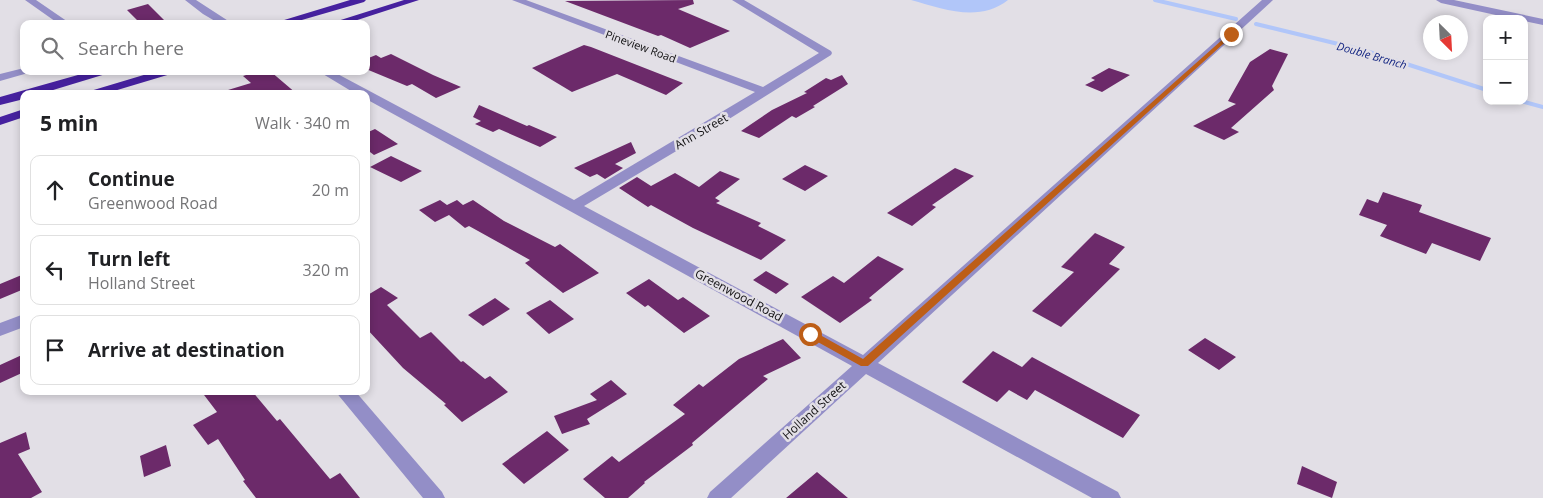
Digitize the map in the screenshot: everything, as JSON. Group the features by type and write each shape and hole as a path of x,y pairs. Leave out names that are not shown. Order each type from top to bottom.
{"highway":[{"path":"290,20 360,0"},
{"path":"310,20 368,0"},
{"path":"346,20 414,0"},
{"path":"39,90 91,75"},
{"path":"96,90 140,75"},
{"path":"105,90 156,75"},
{"path":"0,101 20,95"},
{"path":"0,121 20,115"}],"street":[{"path":"30,0 60,20"},
{"path":"190,0 221,20"},
{"name":"Pineview Road","path":"517,0 765,92"},
{"name":"Ann Street","path":"574,206 827,53 737,0"},
{"name":"Holland Street","path":"717,498 1268,0"},
{"path":"1441,0 1543,22"},
{"path":"0,78 20,72"},
{"name":"Greenwood Road","path":"330,75 359,90"},
{"name":"Greenwood Road","path":"370,96 1111,498"},
{"path":"0,330 20,322"},
{"path":"347,395 435,498"}],"water":[{"path":"911,0 1008,0 997,7 985,11 961,12"}],"building":[{"path":"693,0 694,4 678,9 730,31 690,48 661,35 658,36 565,1"},
{"path":"148,4 164,20 137,20 127,10"},
{"path":"584,45 683,83 666,95 617,74 572,92 532,68"},
{"path":"1270,49 1288,54 1272,86 1274,90 1231,128 1239,132 1224,140 1193,126 1236,104 1228,101 1250,62"},
{"path":"391,54 461,87 436,98 412,84 407,86 370,71 370,57 376,55 381,58"},
{"path":"1109,68 1130,75 1102,92 1085,85 1095,80 1091,78"},
{"path":"275,75 292,90 228,90 251,83 243,76"},
{"path":"842,75 848,84 796,118 792,116 759,138 741,131 772,110 807,93 804,92 826,78 831,80"},
{"path":"479,105 557,137 540,147 499,129 493,132 475,124 481,121 473,117"},
{"path":"375,129 398,144 374,155 370,152 370,131"},
{"path":"631,142 636,153 615,164 623,168 605,179 597,174 590,177 574,168"},
{"path":"391,156 422,171 401,182 370,167"},
{"path":"805,165 828,176 805,191 782,179"},
{"path":"955,168 974,176 932,205 936,207 912,226 887,213"},
{"path":"720,171 740,179 715,198 720,201 716,203 761,223 758,226 786,240 761,260 693,228 651,205 648,207 619,188 637,177 651,186 675,173 699,187"},
{"path":"1383,192 1422,205 1419,212 1491,238 1480,261 1432,243 1426,254 1380,236 1387,225 1359,215 1367,199 1378,203"},
{"path":"440,200 447,205 457,200 463,205 473,200 504,221 555,247 560,244 599,273 563,293 525,263 530,260 469,226 465,228 449,215 435,222 419,210"},
{"path":"1095,233 1125,247 1109,264 1120,269 1061,327 1032,311 1074,272 1061,267"},
{"path":"878,256 904,269 869,298 872,300 840,323 801,297 833,276 844,283"},
{"path":"766,271 789,284 776,294 753,280"},
{"path":"20,276 20,291 0,299 0,284"},
{"path":"649,279 678,300 683,297 710,316 684,333 648,305 645,307 626,293"},
{"path":"381,287 398,298 387,305 420,338 431,332 461,362 463,361 485,379 490,376 508,392 462,422 444,405 446,404 403,368 370,332 370,294"},
{"path":"495,298 510,309 483,326 468,315"},
{"path":"550,300 574,319 549,334 526,313"},
{"path":"1205,338 1236,357 1219,370 1188,350"},
{"path":"783,339 801,358 763,376 768,379 692,443 693,445 644,482 628,498 605,498 583,479 612,456 619,462 685,414 673,405 699,384 703,387 739,359"},
{"path":"993,351 1022,367 1032,357 1140,415 1123,438 1035,390 1027,400 1009,390 997,402 962,382"},
{"path":"20,356 20,374 0,383 0,365"},
{"path":"611,380 627,394 587,419 590,424 562,434 554,416 597,400 590,394"},
{"path":"204,395 255,395 277,421 280,419 330,479 340,473 360,498 256,498 243,481 245,480 218,439 208,445 193,425 217,412"},
{"path":"547,431 569,450 524,484 502,464"},
{"path":"26,432 30,449 18,454 42,492 31,498 0,498 0,443"},
{"path":"166,445 171,466 144,477 140,456"},
{"path":"1302,466 1337,482 1332,498 1297,484"},
{"path":"817,472 848,498 786,498"}],"waterway":[{"name":"Double Branch","path":"1155,0 1236,19"},
{"name":"Double Branch","path":"1256,24 1363,50 1483,89"},
{"name":"Double Branch","path":"1528,103 1543,107"}],"route":[{"path":"810,334 864,364 1231,34"}]}
